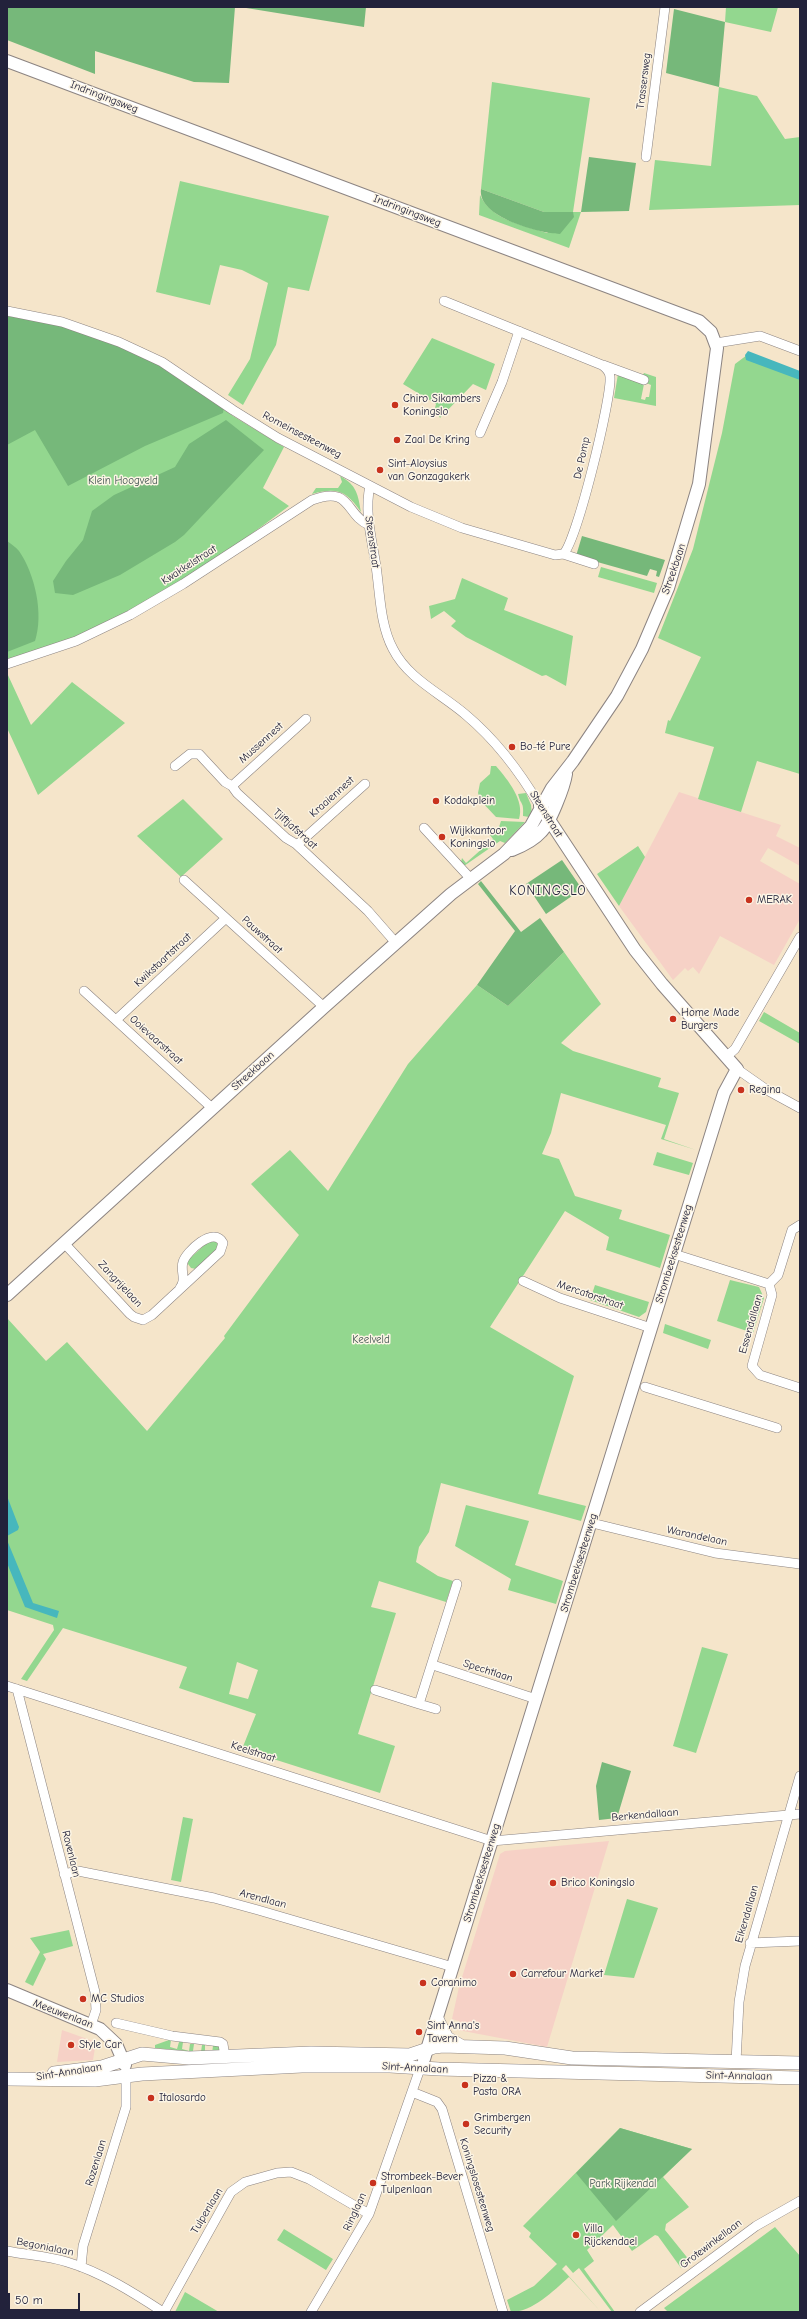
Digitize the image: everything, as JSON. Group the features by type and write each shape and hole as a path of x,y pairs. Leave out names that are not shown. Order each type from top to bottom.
{"main road":[{"path":"437,2019 447,2038 461,2046"},
{"name":"Sint-Annalaan","path":"424,2059 434,2047 461,2046 505,2048 572,2058 800,2064"},
{"name":"Sint-Annalaan","path":"7,2079 30,2078 95,2080 148,2054 189,2058 311,2053 410,2055 424,2059"},
{"name":"Sint-Annalaan","path":"125,2066 302,2066 424,2059 800,2078"}],"street":[{"name":"Trassersweg","path":"646,158 665,7"},
{"name":"Indringingsweg","path":"7,61 699,322 711,332 716,343"},
{"path":"444,301 602,365 644,380"},
{"name":"Romeinsesteenweg","path":"7,311 77,326 151,357 268,432 411,507 449,523 555,555 563,554 594,564"},
{"path":"480,433 502,382 519,331"},
{"path":"716,343 760,336 800,351"},
{"name":"Streekbaan","path":"504,854 531,826 540,806 566,771 617,696 648,637 668,588 699,484 716,360 716,343"},
{"name":"De Pomp","path":"563,554 571,544 584,503 603,415 610,377 602,365"},
{"name":"Steenstraat","path":"370,486 367,503 369,525 386,628 396,655 415,676 455,706 485,732 512,764 635,950 662,984 737,1069 767,1090 800,1108"},
{"name":"Kwakkelstraat","path":"7,664 76,641 130,615 178,587 312,500 330,496 341,499 348,503 359,520 369,525"},
{"name":"Mussennest","path":"232,786 306,719"},
{"name":"Tjiftjafstraat","path":"175,766 190,754 196,753 225,782 232,786 237,793 286,838 297,845 368,911 396,943"},
{"name":"Streekbaan","path":"7,1295 324,1007 470,878 504,854 538,835 548,819 563,785 566,771"},
{"name":"Kraaiennest","path":"297,845 365,784"},
{"path":"424,828 470,878"},
{"name":"Pauwstraat","path":"184,880 324,1007"},
{"name":"Kwikstaartstraat","path":"116,1020 226,918"},
{"path":"727,1056 734,1049 800,937"},
{"name":"Ooievaarstraat","path":"84,990 212,1108"},
{"name":"Strombeeksesteenweg","path":"424,2059 592,1523 724,1093 737,1069"},
{"name":"Essendallaan","path":"769,1284 778,1275 792,1230 800,1226"},
{"name":"Zangrijelaan","path":"64,1243 130,1314 138,1319 148,1318 222,1250 223,1243 219,1238 214,1236 208,1238 186,1257 183,1266 185,1280 180,1288"},
{"name":"Essendallaan","path":"674,1254 769,1284"},
{"name":"Mercatorstraat","path":"523,1281 560,1298 651,1328"},
{"name":"Essendallaan","path":"769,1284 772,1296 752,1366 760,1375 800,1388"},
{"path":"646,1387 776,1428"},
{"name":"Warandelaan","path":"592,1523 708,1552 800,1564"},
{"path":"419,1704 433,1665 457,1584"},
{"name":"Spechtlaan","path":"433,1665 536,1699"},
{"name":"Keelstraat","path":"7,1686 492,1841"},
{"name":"Ravenlaan","path":"17,1689 95,1992 96,2010 91,2025"},
{"path":"375,1690 436,1709"},
{"name":"Eikendallaan","path":"736,2062 739,2002 750,1943 800,1776"},
{"name":"Berkendallaan","path":"492,1841 800,1814"},
{"name":"Arendlaan","path":"64,1874 78,1871 214,1898 453,1967"},
{"path":"750,1943 800,1941"},
{"name":"Meeuwenlaan","path":"7,1990 91,2025 108,2036 116,2044 125,2066"},
{"path":"116,2024 172,2036 220,2042 223,2044 225,2057"},
{"path":"412,2092 424,2059"},
{"name":"Rozenlaan","path":"81,2267 82,2246 126,2107 125,2066"},
{"name":"Ringlaan","path":"311,2312 368,2214 412,2092"},
{"name":"Koningslosesteenweg","path":"412,2092 436,2102 442,2109 503,2312"},
{"name":"Tulpenlaan","path":"163,2312 231,2192 245,2182 277,2173 299,2174 368,2214"},
{"name":"Grotewinkellaan","path":"640,2312 756,2226 800,2201"},
{"name":"Begonialaan","path":"7,2251 64,2261 81,2267 142,2298 163,2312"}],"shaded area":[{"path":"679,792 781,825 776,836 800,848 800,866 768,848 760,861 800,884 800,919 774,965 720,936 699,974 693,967 688,971 685,968 673,980 619,906"},
{"path":"609,1841 547,2047 458,2030 459,2021 452,2019 459,1987 500,1854 505,1851"},
{"path":"62,2030 96,2042 93,2060 57,2062"}],"green space":[{"path":"7,7 235,7 229,83 194,82 95,51 95,74 7,40"},
{"path":"240,7 366,7 364,27"},
{"path":"726,7 778,7 771,32 725,22"},
{"path":"674,9 725,22 719,87 666,73"},
{"path":"492,82 590,98 573,212 544,212 481,189"},
{"path":"719,87 757,96 785,139 800,137 800,205 649,210 655,160 711,166"},
{"path":"589,157 636,163 629,211 581,212"},
{"path":"180,181 329,216 309,291 288,287 276,345 243,405 228,395 250,359 268,283 242,270 220,265 210,305 156,292"},
{"path":"481,189 544,212 573,212 574,217 560,234 525,227 511,222 489,208 482,199"},
{"path":"480,195 485,203 500,216 518,224 547,233 573,212 581,212 569,248 479,215"},
{"path":"7,316 49,322 82,331 151,360 224,407 223,413 145,446 68,486 35,430 7,445"},
{"name":"Klein Hoogveld","path":"7,317 224,409 284,447 263,488 289,506 242,541 194,573 119,618 73,640 7,661"},
{"path":"432,338 495,364 486,390 473,384 440,418 435,408 436,404 403,384"},
{"path":"747,355 800,374 800,774 757,761 741,812 698,799 714,747 665,733 668,720 670,721 701,657 658,638 693,549 722,433 735,364"},
{"path":"644,373 656,377 656,406 614,398 618,374 644,384 641,399 645,400 646,397 649,397 651,385 644,382 642,377"},
{"path":"226,420 264,450 184,535 120,575 73,595 55,593 53,581 66,561 83,540 92,511 114,495 175,467 189,444"},
{"path":"340,476 346,479 356,491 361,512 351,499 341,492 329,491 312,494 316,488 338,488 342,482"},
{"path":"582,536 665,560 659,577 656,576 657,571 650,569 647,576 576,556"},
{"path":"7,541 19,551 30,571 36,594 39,619 35,641 7,652"},
{"path":"601,567 657,583 654,593 598,577"},
{"path":"462,578 508,598 504,610 573,636 566,686 546,675 542,676 466,637 451,626 456,621 444,611 431,619 429,606 455,599"},
{"path":"7,673 31,725 72,682 125,723 38,795 7,728"},
{"path":"491,766 496,766 506,778 518,798 520,805 519,819 496,817 481,801 478,793 480,783 490,774"},
{"path":"526,793 531,805 532,814 529,817 523,816 523,806 518,794"},
{"path":"183,799 223,839 181,877 137,836"},
{"path":"501,821 525,822 505,843 500,841 464,866 461,862 462,858 466,863 493,839 490,835 499,827"},
{"path":"638,846 645,857 619,906 597,874"},
{"path":"562,860 582,889 546,914 526,884"},
{"path":"481,881 521,932 540,918 564,952 508,1006 477,985 515,931 478,884"},
{"name":"Keelveld","path":"564,952 601,1004 561,1043 573,1051 661,1078 658,1087 679,1093 664,1139 696,1150 661,1139 666,1125 561,1093 551,1133 542,1154 559,1159 575,1196 622,1210 619,1219 670,1235 660,1268 606,1250 609,1237 565,1211 490,1327 574,1376 538,1494 586,1506 581,1521 441,1483 429,1532 419,1547 416,1562 438,1576 453,1581 446,1602 379,1581 371,1607 396,1613 358,1734 395,1746 380,1793 242,1749 256,1714 179,1688 187,1667 63,1628 27,1681 21,1679 54,1630 53,1625 7,1610 7,1318 46,1361 67,1342 147,1431 225,1338 224,1336 299,1235 251,1184 290,1150 328,1191 408,1064 477,985 508,1006","holes":["237,1662 258,1670 248,1699 229,1694"]},
{"path":"764,1012 800,1033 800,1044 759,1021"},
{"path":"657,1152 693,1163 689,1175 653,1165"},
{"path":"209,1241 217,1241 218,1249 196,1269 191,1268 188,1264 188,1260"},
{"path":"730,1280 759,1287 764,1298 753,1333 717,1321"},
{"path":"595,1285 649,1302 646,1312 639,1317 590,1300"},
{"path":"665,1324 711,1340 708,1349 663,1333"},
{"path":"466,1505 529,1521 515,1565 563,1581 556,1604 508,1590 511,1579 455,1546"},
{"path":"702,1647 728,1654 696,1753 673,1746"},
{"path":"602,1762 631,1771 617,1818 599,1820 596,1786"},
{"path":"183,1817 193,1819 181,1882 171,1880"},
{"path":"627,1899 658,1908 634,1978 604,1975"},
{"path":"69,1930 73,1946 43,1954 46,1959 33,1986 25,1982 40,1952 30,1938"},
{"path":"171,2040 170,2047 177,2049 179,2042 183,2042 182,2049 189,2051 190,2044 194,2044 193,2051 201,2052 202,2045 205,2045 205,2052 212,2053 213,2046 220,2046 219,2054 155,2048 155,2045"},
{"name":"Park Rijkendal","path":"620,2128 692,2149 663,2177 689,2207 666,2224 665,2230 690,2261 681,2268 658,2236 655,2235 632,2251 613,2225 587,2250 594,2261 584,2269 615,2312 612,2312 579,2268 573,2273 566,2265 562,2269 601,2312 569,2277 535,2305 519,2311 511,2312 507,2300 534,2286 557,2264 529,2237 531,2233 523,2226"},
{"path":"620,2128 692,2149 616,2221 576,2173"},
{"path":"775,2227 800,2256 800,2312 668,2312 664,2308"},
{"path":"284,2229 333,2259 326,2270 277,2240"},
{"path":"185,2292 219,2312 175,2312"}],"water":[{"path":"748,351 800,371 800,380 746,360 745,355"},
{"path":"7,1496 19,1527 18,1530 7,1536"},
{"path":"7,1540 33,1603 59,1611 57,1618 25,1607 7,1563"}],"place":[{"name":"Chiro Sikambers Koningslo","path":"395,405"},
{"name":"Zaal De Kring","path":"397,440"},
{"name":"Sint-Aloysius van Gonzagakerk","path":"380,470"},
{"name":"Bo-té Pure","path":"512,747"},
{"name":"Kodakplein","path":"436,801"},
{"name":"Wijkkantoor Koningslo","path":"442,837"},
{"name":"MERAK","path":"749,900"},
{"name":"Home Made Burgers","path":"673,1019"},
{"name":"Regina","path":"741,1090"},
{"name":"Brico Koningslo","path":"553,1883"},
{"name":"Carrefour Market","path":"513,1974"},
{"name":"Coranimo","path":"423,1983"},
{"name":"MC Studios","path":"83,1999"},
{"name":"Sint Anna's Tavern","path":"419,2032"},
{"name":"Style Car","path":"71,2045"},
{"name":"Pizza & Pasta ORA","path":"465,2085"},
{"name":"Italosardo","path":"151,2098"},
{"name":"Grimbergen Security","path":"466,2124"},
{"name":"Strombeek-Bever Tulpenlaan","path":"373,2183"},
{"name":"Villa Rijckendael","path":"576,2235"}],"district":[{"name":"KONINGSLO","path":"548,891"}]}
